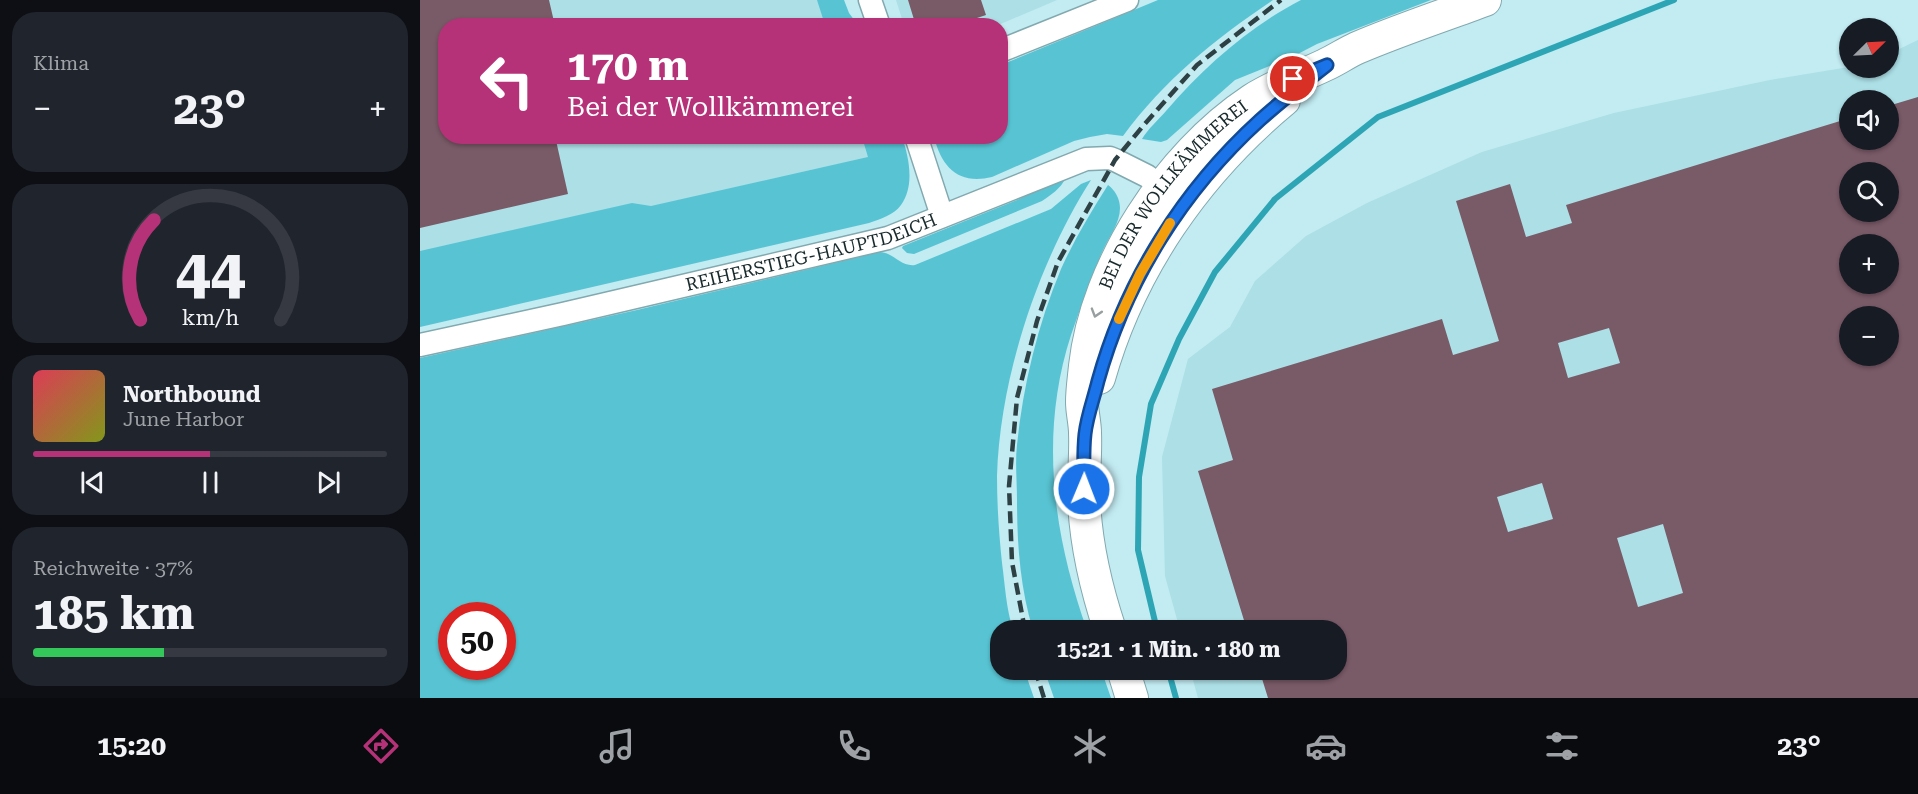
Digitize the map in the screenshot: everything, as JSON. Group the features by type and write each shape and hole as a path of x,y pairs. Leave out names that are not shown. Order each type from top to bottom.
{"main road":[{"name":"BEI DER WOLLKÄMMEREI","path":"1107,620 1086,535 1083,392 1085,364 1094,320 1105,286 1118,256 1144,213 1173,196 1201,142 1251,101 1275,86 1327,65 1382,38 1485,0"},
{"path":"1126,680 1132,698"}],"street":[{"path":"870,0 876,18"},
{"path":"1008,48 1127,0"},
{"path":"919,144 942,216"},
{"name":"REIHERSTIEG-HAUPTDEICH","path":"420,345 888,238 1086,159 1110,158 1132,168 1173,196"}],"shaded area":[{"path":"420,0 837,0 843,18 438,18 438,144 884,144 892,167 420,273"},
{"path":"817,0 844,0 853,18 823,18"},
{"path":"896,0 1057,0 1008,21 1008,18 902,18"},
{"path":"1158,0 1273,0 1231,29 1173,78 1123,136 1107,134 1074,141 992,177 980,179 961,176 947,165 936,144 1008,144 1008,62"},
{"path":"1301,0 1431,0 1317,44 1292,57 1235,80 1167,140 1161,142 1142,139 1181,95 1228,49 1245,35"},
{"path":"1918,40 1918,698 1198,698 1193,680 1347,680 1347,620 1177,620 1165,576 1162,457 1188,359 1230,327 1255,281 1306,236 1367,203 1482,152 1614,113 1770,80 1839,69 1839,78 1899,78 1899,49"},
{"path":"864,144 904,144 909,171 908,189 901,205 891,214 869,223 420,327 420,251 632,203 651,206 868,157"},
{"path":"1065,179 1058,188 1042,201 914,254 907,253 902,248 903,246"},
{"path":"1091,180 1054,247 1025,322 1014,361 1000,438 997,498 1002,563 1011,620 990,620 990,680 1028,680 1034,698 420,698 420,358 637,310 880,252 906,264 915,265 1051,209 1081,184"},
{"path":"1108,185 1118,198 1120,214 1094,271 1071,335 1061,372 1055,409 1054,484 1059,521 1075,594 1084,620 1030,620 1022,582 1018,532 1016,452 1023,400 1039,333 1053,290 1071,247"},
{"path":"1048,680 1105,680 1111,698 1054,698"}],"building":[{"path":"420,0 549,0 553,18 438,18 438,144 557,144 568,194 420,228"},
{"path":"908,0 981,0 986,15 977,18 914,18"},
{"path":"1918,97 1918,698 1268,698 1262,680 1347,680 1347,620 1244,620 1198,471 1233,460 1212,389 1442,319 1453,355 1499,341 1456,201 1510,184 1526,237 1572,223 1566,205 1839,121 1839,150 1899,150 1899,103","holes":["1609,328 1620,363 1568,378 1558,343","1542,483 1553,519 1508,532 1497,497","1663,524 1683,593 1638,607 1617,538"]}],"waterway":[{"path":"1155,620 1138,550 1139,477 1151,404 1179,339 1215,272 1275,199 1378,117 1674,0"},
{"path":"1171,680 1176,698"}],"railway":[{"path":"1023,620 1012,562 1009,486 1017,398 1037,321 1058,262 1115,160 1143,126 1197,65 1281,0"},
{"path":"1038,680 1044,698"}],"slow traffic":[{"path":"1119,319 1140,274 1170,223"}],"route":[{"path":"1084,489 1085,433 1094,396 1106,354 1140,274 1177,214 1208,174 1260,120 1327,65 1293,79"}]}
